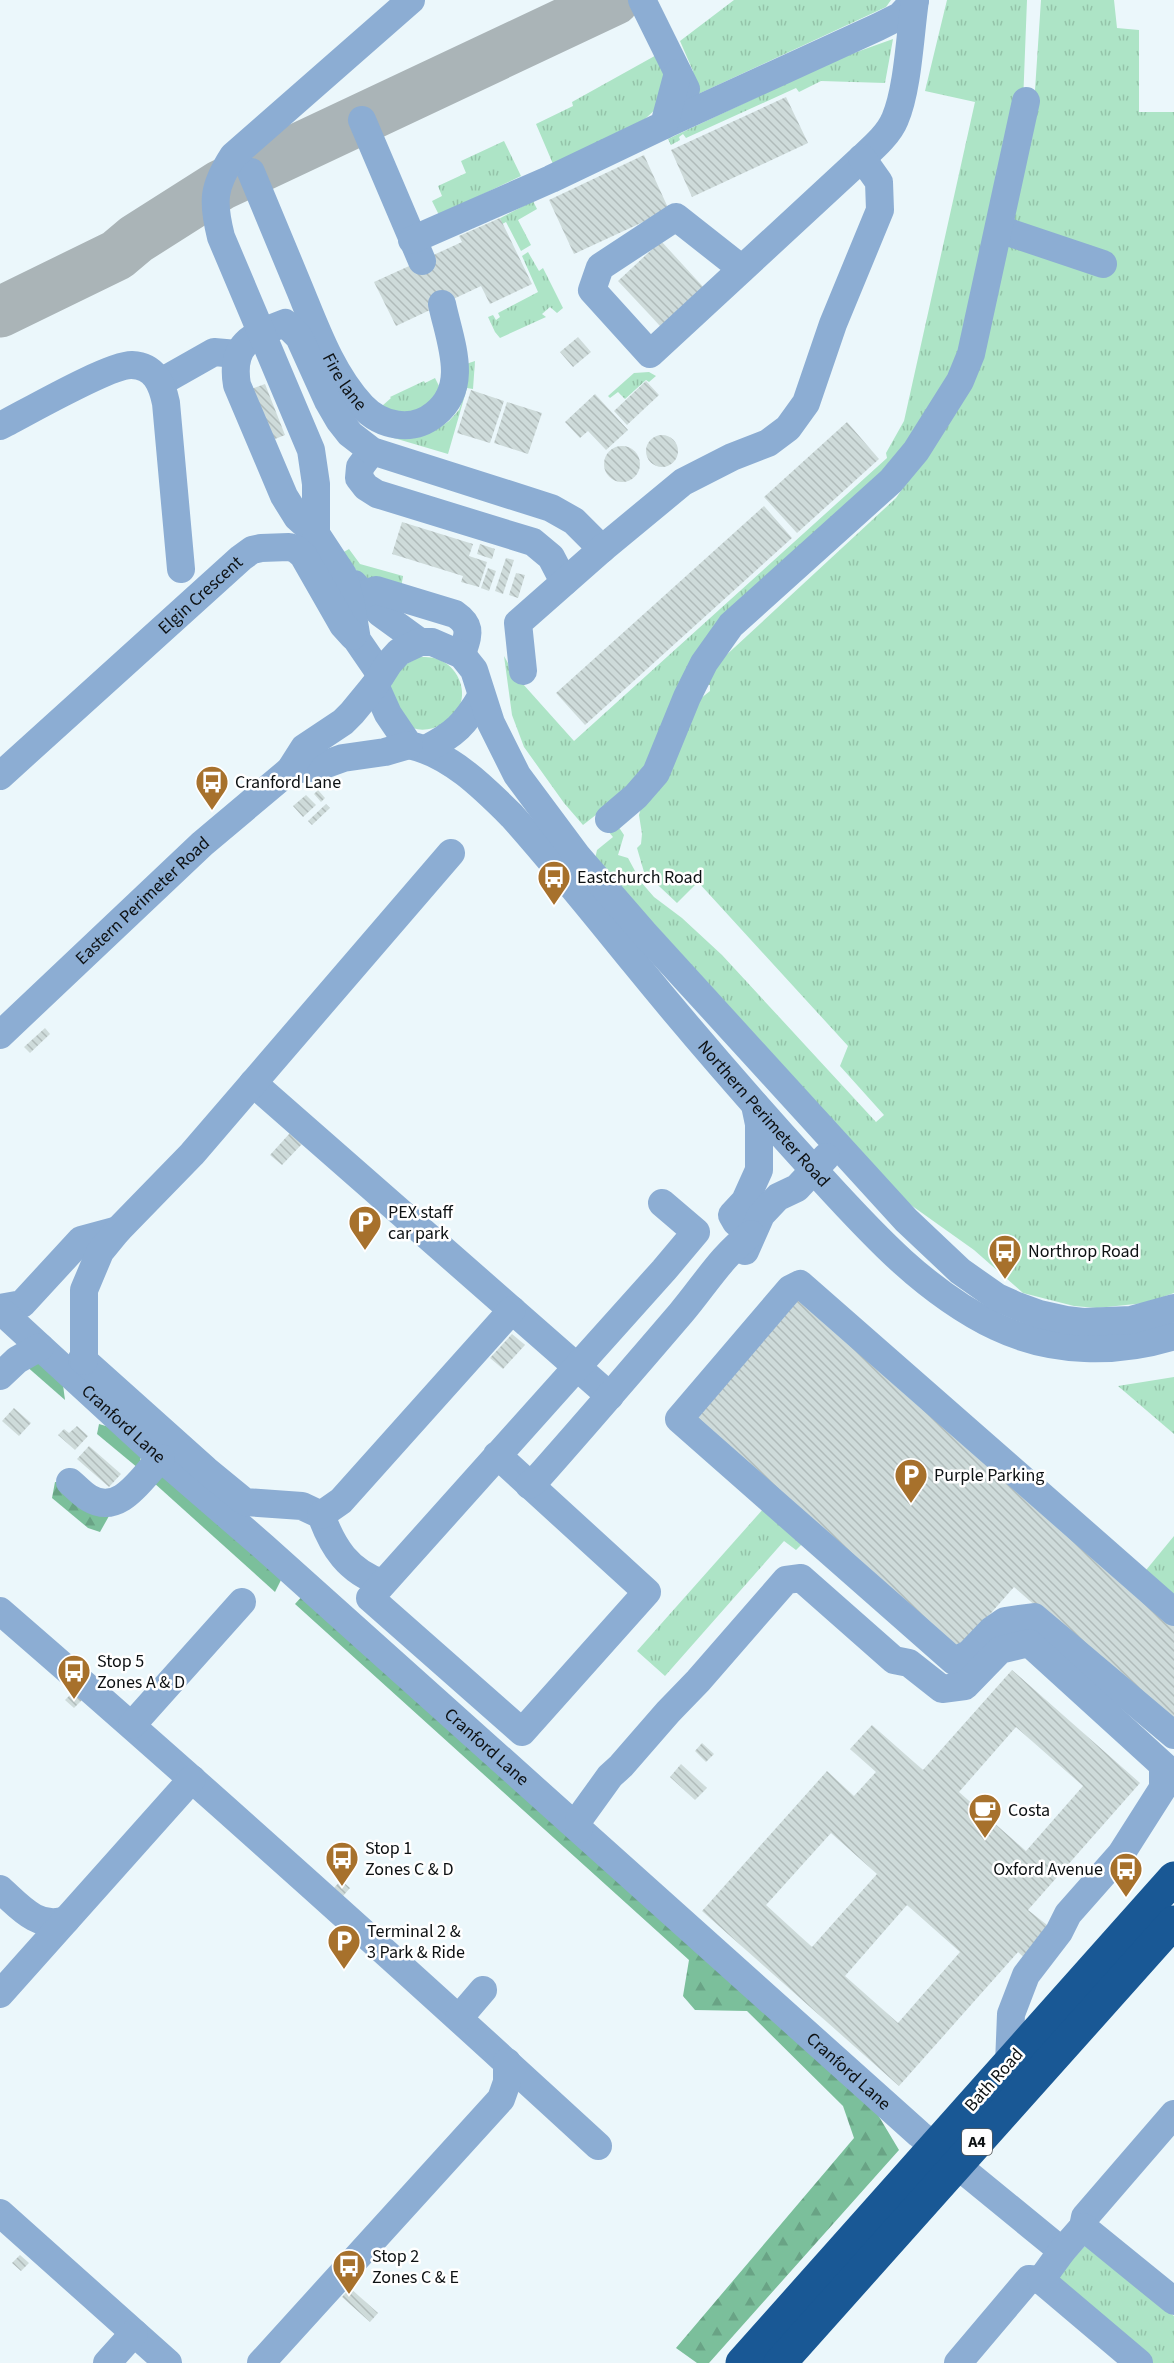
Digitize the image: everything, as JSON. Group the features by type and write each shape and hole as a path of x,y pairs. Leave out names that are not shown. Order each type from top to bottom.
{"highway":[{"name":"Bath Road","path":"780,2363 945,2156 1009,2064 1174,1878"},
{"name":"Bath Road","path":"742,2363 1174,1922"}],"street":[{"path":"316,534 316,484 311,450 221,237 216,215 217,184 233,156 411,0"},
{"path":"642,0 696,110"},
{"path":"362,120 417,250 551,179 664,124 900,16 915,0"},
{"path":"742,269 676,217 600,267 592,290 650,354 742,269 862,158 895,120 902,96 915,0"},
{"path":"664,124 678,73"},
{"path":"609,819 636,796 657,773 691,688 704,663 731,625 891,481 916,451 960,381 970,354 1026,101"},
{"path":"523,671 518,623 682,482 732,457 768,443 788,428 806,403 833,324 880,210 879,182 862,158"},
{"name":"Fire lane","path":"251,172 323,344 345,385 363,407 384,423 408,426 430,418 446,405 451,396 455,387 455,368 442,304"},
{"path":"999,229 1103,264"},
{"path":"420,642 358,599 316,534 297,517 284,496 237,385 234,368 237,354 247,341 262,332 285,323 299,337 339,420 350,434 372,451 551,508 574,521 602,549"},
{"path":"161,382 214,352 237,354"},
{"path":"0,426 110,371 130,365 143,367 161,382 166,403 181,569"},
{"path":"372,451 360,467 359,478 366,487 377,494 533,542 551,557 564,582"},
{"name":"Elgin Crescent","path":"0,776 240,558 252,550 289,547 303,555 343,625 357,640"},
{"path":"358,599 376,590 455,614 465,620 468,627 462,655"},
{"path":"358,599 357,640 378,680 388,714 418,747"},
{"path":"290,770 318,767 343,758 418,747 447,738 461,727 481,697 474,670 462,655 432,642 420,642 399,652 378,680"},
{"name":"Eastern Perimeter Road","path":"0,1035 202,844 290,770 304,748 343,722 378,680"},
{"name":"Northern Perimeter Road","path":"481,697 502,747 517,775 578,857 644,933 839,1146 937,1250 960,1271 997,1297 1039,1314 1083,1322 1131,1320 1174,1308"},
{"name":"Northern Perimeter Road","path":"418,747 475,781 512,816 755,1105 805,1179 954,1302 997,1327 1051,1345 1106,1348 1135,1346 1174,1336"},
{"path":"84,1361 84,1290 110,1232 192,1154 452,853"},
{"path":"253,1083 610,1396"},
{"path":"529,1485 536,1480 696,1296 731,1268 745,1251 741,1225 746,1201 759,1170 759,1124 755,1105"},
{"path":"664,1270 681,1268 707,1238 761,1215 778,1197 805,1179 839,1146"},
{"path":"497,1455 647,1592 522,1732 370,1598 497,1455 578,1368 696,1232 662,1203"},
{"path":"110,1232 81,1240 7,1314 43,1327 84,1361 167,1449 245,1502 302,1506 321,1515 329,1538 347,1561 364,1577 382,1583"},
{"path":"1174,1612 800,1284 790,1289 679,1419 954,1661 969,1654 992,1630 1005,1621 1034,1617 1174,1735"},
{"path":"321,1515 342,1501 512,1310"},
{"name":"Cranford Lane","path":"7,1314 40,1347 167,1449 264,1546 945,2156"},
{"path":"0,1376 17,1360 40,1347"},
{"path":"70,1482 89,1498 104,1504 114,1503 123,1498 167,1449"},
{"path":"579,1829 579,1819 610,1776 698,1681 786,1580 801,1578 894,1660 909,1663 942,1689 965,1686 1000,1650 1029,1643 1163,1765 1163,1788 1121,1854 1068,1914 1059,1932 1026,1975 1011,2014 1009,2064"},
{"path":"132,1725 242,1602"},
{"path":"0,1611 132,1725 598,2146"},
{"path":"0,1994 192,1779"},
{"path":"0,1888 24,1910 44,1922 57,1923 66,1920"},
{"path":"459,2018 483,1990"},
{"path":"261,2363 501,2099 507,2082 507,2062"},
{"path":"1041,2280 1083,2227 1085,2217 1174,2114"},
{"path":"945,2156 1062,2251"},
{"path":"0,2213 168,2363"},
{"path":"1083,2227 1173,2298"},
{"path":"958,2363 1029,2279 1041,2280 1123,2358"},
{"path":"107,2363 134,2332"}],"green space":[{"path":"734,0 891,0 886,7 694,96 689,85 693,71 680,41"},
{"path":"947,0 1027,0 1022,129 948,403 686,675 652,771 583,825 564,803 524,747 512,715 504,656 514,674 574,741 887,458 886,453 904,421 975,102 925,91"},
{"path":"1041,0 1114,0 1117,28 1139,30 1139,112 1174,112 1174,1293 1145,1303 1097,1308 1074,1306 1023,1293 974,1250 908,1203 595,859 597,850 613,837 607,830 616,823 624,835 618,855 628,858 641,882 654,897 682,918 722,955 876,1122 884,1115 840,1066 848,1046 698,882 677,903 644,872 637,848 641,844 642,834 639,815 644,797 685,711 710,691 710,685 706,684 722,659 896,498 947,424 1033,120"},
{"path":"893,39 885,83 821,81 799,92 796,88 686,138 683,134 679,137 680,140 671,145 668,139 840,58"},
{"path":"660,53 668,68 659,106 645,119 553,164 536,124 573,106 572,102"},
{"path":"504,141 521,176 439,215 432,201 442,196 438,186 466,173 461,161"},
{"path":"533,201 537,209 518,220 531,245 521,251 506,222 472,240 470,234"},
{"path":"528,252 539,271 543,268 563,308 557,313 550,307 542,314 546,317 500,338 488,317 493,315 496,320 500,317 498,313 538,292 522,256"},
{"path":"475,361 473,389 467,388 448,454 377,433 366,425 434,431 449,421 459,410 464,396 466,364"},
{"path":"649,372 656,376 649,382 646,380 625,399 618,392 610,398 608,396 634,373"},
{"path":"435,378 439,386 432,409 406,419 382,406 390,397"},
{"path":"349,549 360,564 403,576 401,588 361,576 342,553"},
{"path":"419,657 437,659 448,665 457,675 462,696 458,709 448,720 434,728 419,730 402,721 389,690 399,668"},
{"path":"38,1361 63,1385 65,1400 25,1365"},
{"path":"1174,1377 1174,1434 1118,1386"},
{"path":"99,1424 116,1429 143,1450 138,1468 97,1434"},
{"path":"168,1476 283,1576 275,1592 153,1482 154,1477"},
{"path":"55,1482 67,1483 109,1516 100,1532 88,1528 52,1498"},
{"path":"764,1508 805,1541 796,1550 784,1541 665,1676 637,1651"},
{"path":"1174,1536 1174,1601 1142,1575"},
{"path":"303,1595 872,2105 899,2150 709,2363 697,2363 676,2348 854,2138 843,2106 747,2011 695,2010 683,1996 689,1960 295,1604"},
{"path":"1086,2245 1090,2245 1174,2316 1174,2363 1152,2363 1056,2277"}],"building":[{"path":"786,97 808,143 692,197 671,150"},
{"path":"644,155 669,210 574,254 549,200"},
{"path":"500,218 532,284 490,304 481,286 396,326 374,282 462,242 459,236"},
{"path":"661,241 706,290 663,329 618,281"},
{"path":"578,337 591,352 573,367 560,352"},
{"path":"646,381 659,395 627,425 614,411"},
{"path":"265,384 285,435 250,449 248,390"},
{"path":"471,390 504,401 490,443 457,433"},
{"path":"595,394 628,430 606,450 588,431 580,438 565,422"},
{"path":"507,402 542,413 528,454 494,443"},
{"path":"847,422 879,459 797,533 764,497"},
{"path":"662,435 673,440 678,451 673,462 662,467 651,462 646,451 651,440"},
{"path":"622,446 635,451 640,464 635,477 622,482 609,477 604,464 609,451"},
{"path":"764,506 792,538 585,725 556,693"},
{"path":"402,522 473,544 469,556 487,562 479,587 461,582 463,576 392,554"},
{"path":"480,544 495,549 492,559 477,554"},
{"path":"506,558 514,560 503,594 495,591"},
{"path":"488,568 496,571 489,591 481,588"},
{"path":"516,573 525,575 518,598 509,595"},
{"path":"318,790 325,798 321,802 314,794"},
{"path":"306,795 316,805 303,817 293,806"},
{"path":"326,804 330,808 312,825 308,821"},
{"path":"45,1028 50,1034 30,1053 24,1047"},
{"path":"290,1133 302,1144 282,1165 270,1155"},
{"name":"Purple Parking","path":"800,1292 1174,1619 1174,1727 1014,1587 953,1656 686,1422"},
{"path":"512,1334 525,1345 503,1369 490,1358"},
{"path":"14,1408 31,1423 19,1436 2,1421"},
{"path":"77,1426 88,1436 75,1450 58,1435 64,1429 69,1433"},
{"path":"89,1446 121,1474 109,1487 77,1459"},
{"path":"1012,1670 1140,1783 1028,1910 1056,1932 1028,1961 1018,1952 899,2086 702,1911 827,1771 854,1796 876,1772 850,1749 872,1725 923,1770","holes":["1016,1727 1083,1786 1026,1851 959,1792","831,1833 877,1874 812,1947 766,1905","907,1905 960,1952 898,2023 845,1976"]},
{"path":"73,1692 82,1700 74,1708 65,1700"},
{"path":"702,1743 714,1754 706,1762 695,1751"},
{"path":"681,1764 707,1788 695,1800 670,1777"},
{"path":"341,1880 350,1888 343,1896 334,1888"},
{"path":"20,2255 29,2263 21,2271 12,2263"},
{"path":"350,2288 378,2313 370,2322 342,2297"}],"taxiway":[{"path":"0,312 117,255 136,239 221,185 614,0"}],"place":[{"name":"Cranford Lane","path":"212,811"},
{"name":"Eastchurch Road","path":"554,906"},
{"name":"PEX staff car park","path":"365,1251"},
{"name":"Northrop Road","path":"1005,1280"},
{"name":"Purple Parking","path":"911,1504"},
{"name":"Stop 5 Zones A & D","path":"74,1700"},
{"name":"Costa","path":"985,1839"},
{"name":"Stop 1 Zones C & D","path":"342,1887"},
{"name":"Oxford Avenue","path":"1126,1898"},
{"name":"Terminal 2 & 3 Park & Ride","path":"344,1970"},
{"name":"Stop 2 Zones C & E","path":"349,2295"}]}
